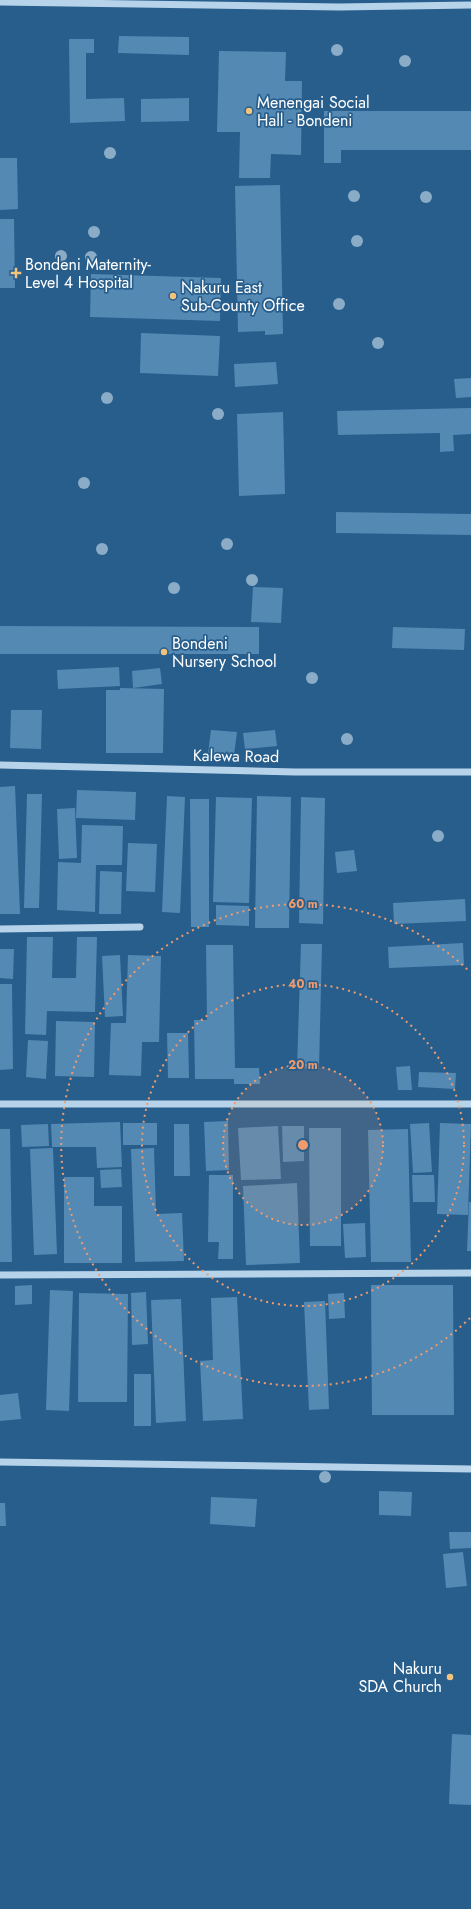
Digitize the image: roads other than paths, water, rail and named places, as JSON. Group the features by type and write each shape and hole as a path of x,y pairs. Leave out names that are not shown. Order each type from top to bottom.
{"street":[{"path":"0,2 339,7 471,5"},
{"name":"Kalewa Road","path":"0,766 295,772 471,772"},
{"path":"0,928 140,926"},
{"path":"0,1104 471,1104"},
{"path":"0,1275 471,1273"},
{"path":"0,1462 471,1469"}],"place":[{"name":"Menengai Social Hall - Bondeni","path":"249,111"},
{"name":"Bondeni Maternity- Level 4 Hospital","path":"16,273"},
{"name":"Nakuru East Sub-County Office","path":"173,296"},
{"name":"Bondeni Nursery School","path":"164,652"},
{"name":"Nakuru SDA Church","path":"450,1677"}]}
